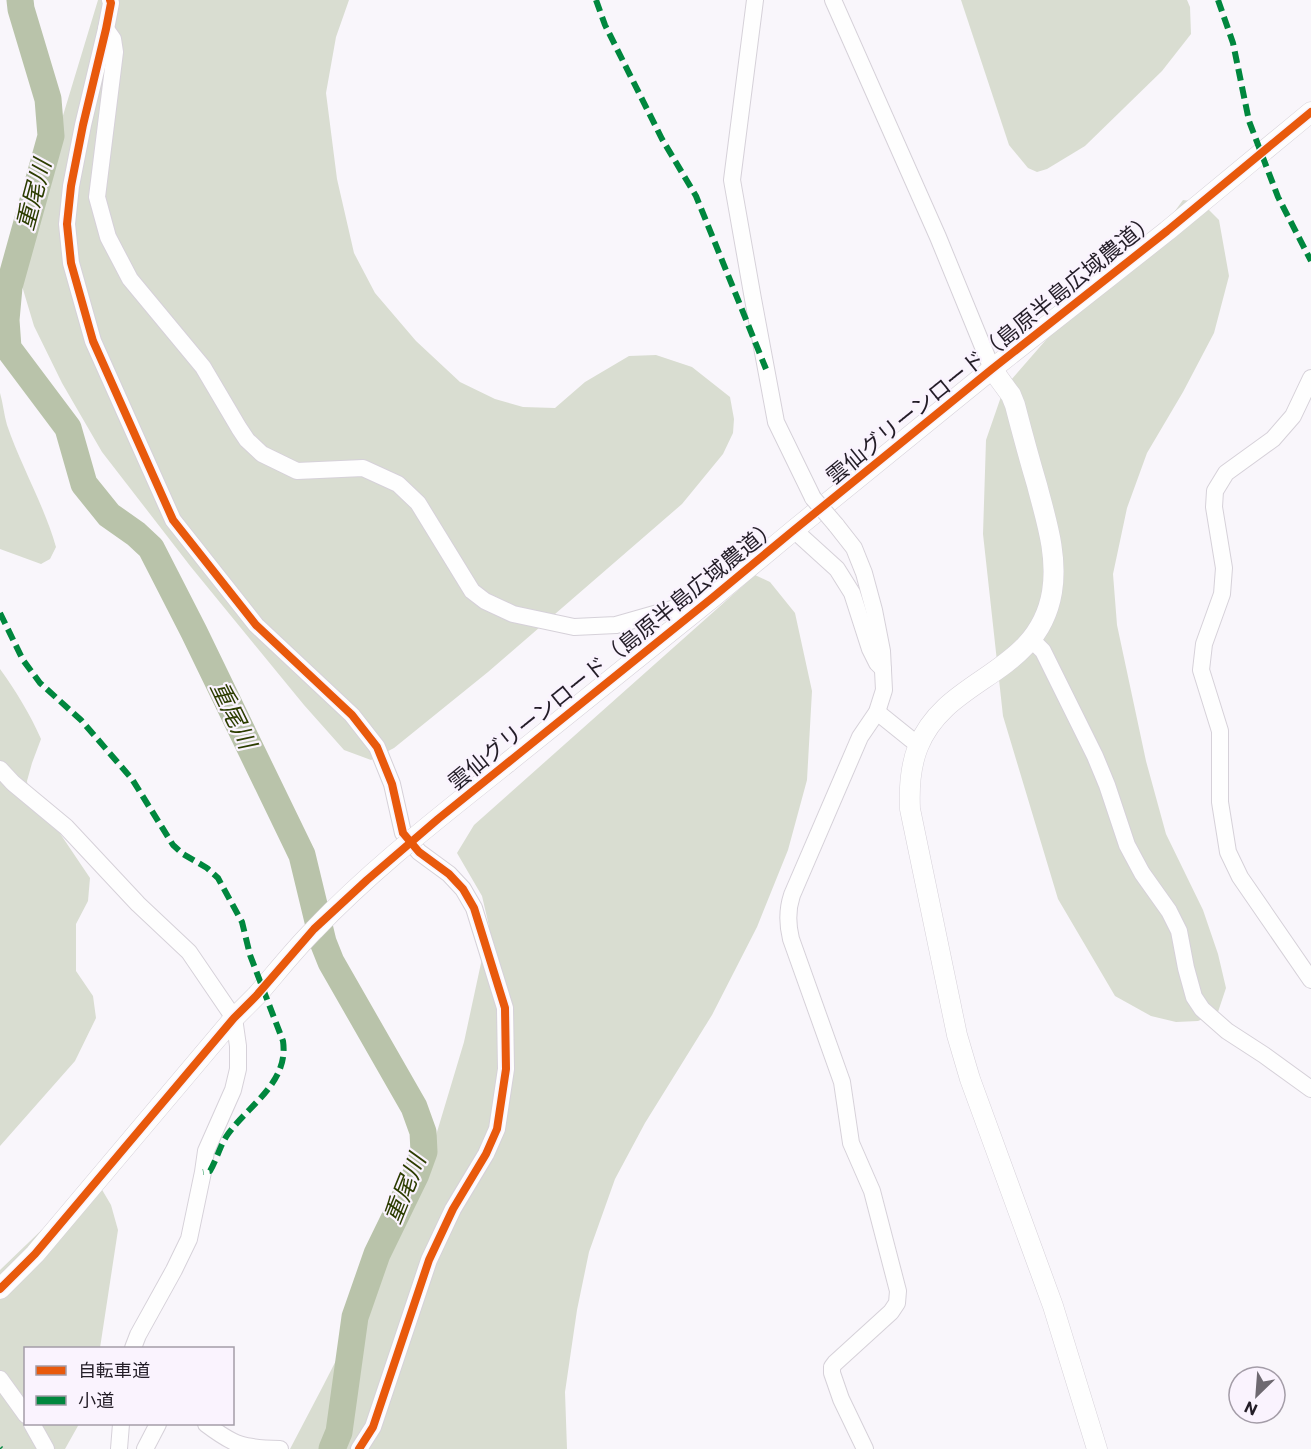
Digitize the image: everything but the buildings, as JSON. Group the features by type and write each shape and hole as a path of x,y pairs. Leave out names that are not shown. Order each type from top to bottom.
{"street":[{"path":"110,0 106,29 71,186 67,224 71,263 93,341 173,520 256,626 351,715 376,747 392,784 403,832 419,852 449,874 463,889 474,908 505,1008 506,1069 497,1129 486,1154 453,1209 429,1260 373,1427 359,1449"},
{"path":"755,0 732,180 776,422 813,498 854,548 874,609 882,651 884,690 877,712 860,737 792,895 788,907 787,923 790,939 843,1082 851,1143 872,1191 898,1291 897,1303 891,1312 832,1367 841,1399 865,1449"},
{"path":"833,0 938,237 992,369 1011,395 1050,535 1053,566 1052,593 1036,633 1022,651 959,695 943,708 930,725 918,745 912,766 909,787 910,810 957,1035 974,1089 1053,1306 1097,1449"},
{"path":"106,29 113,39 115,52 97,197 108,237 130,279 203,367 247,440 262,454 297,471 363,468 398,484 418,503 472,591 485,601 513,614 574,627 616,624 712,598"},
{"name":"雲仙グリーンロード（島原半島広域農道）","path":"0,1289 35,1254 234,1018 314,929 367,880 438,819 992,369 1167,231 1311,112"},
{"path":"1311,378 1293,416 1274,439 1226,473 1215,491 1214,507 1224,568 1222,594 1204,644 1201,670 1220,731 1220,802 1228,852 1240,877 1311,980"},
{"path":"794,530 837,569 852,593 870,649 883,670"},
{"path":"1031,639 1043,651 1095,756 1127,845 1142,873 1169,910 1179,931 1194,997 1202,1009 1227,1031 1311,1089"},
{"path":"877,712 918,745"},
{"path":"0,770 66,827 138,904 189,952 234,1018 238,1069 232,1090 206,1151 189,1239 133,1347"},
{"path":"0,1379 24,1411"},
{"path":"33,1425 46,1449"},
{"path":"119,1449 121,1425"},
{"path":"145,1449 157,1425"},
{"path":"207,1425 240,1446 280,1449"}],"shaded area":[{"path":"98,0 349,0 336,37 326,93 337,179 354,253 375,293 416,341 460,382 495,399 523,407 555,408 585,382 629,356 656,355 692,367 730,397 734,419 733,433 723,454 682,504 488,672 394,748 371,760 344,750 304,705 191,567 102,452 62,383 34,326 22,286 28,231"},
{"path":"961,0 1187,0 1190,7 1191,34 1162,71 1085,146 1047,169 1037,172 1028,168 1009,145"},
{"path":"1183,200 1201,202 1219,220 1229,276 1214,333 1147,453 1127,508 1113,574 1117,625 1146,761 1166,834 1203,910 1218,954 1226,988 1218,1012 1198,1021 1176,1022 1151,1016 1115,996 1058,899 1003,716 983,534 986,440 1004,388 1100,278 1167,222"},
{"path":"0,393 7,425 56,547 50,559 41,564 0,549"},
{"path":"755,575 770,582 795,613 812,691 807,780 788,850 757,927 712,1015 645,1123 615,1179 589,1252 577,1310 565,1392 567,1449 290,1449 388,1259 428,1162 464,1042 489,926 482,896 457,853 474,825"},
{"path":"0,669 41,739 27,781 35,811 59,832 90,878 88,901 76,924 76,971 93,996 96,1018 75,1061 0,1146"},
{"path":"101,1188 111,1205 118,1230 100,1347 24,1347 24,1425 78,1425 65,1449 0,1449 0,1270 80,1193"}],"waterway":[{"name":"重尾川","path":"20,0 48,99 51,136 9,287 6,320 8,348 68,428 84,484 109,515 151,548 302,855 323,942 331,962 414,1107 423,1132 424,1152 416,1174 377,1254 355,1317 339,1432 332,1449"}],"marked path":[{"path":"596,0 605,25 662,139 696,196 766,369"},
{"path":"1218,0 1233,43 1249,121 1278,197 1311,261"},
{"path":"0,613 23,660 40,683 81,720 132,779 173,845 218,878 242,922 250,955 283,1041 283,1056 274,1081 228,1134 210,1171 203,1172"}],"cycle path":[{"path":"110,0 106,29 71,186 67,224 71,263 93,341 173,520 256,625 352,715 377,747 392,784 403,833 419,852 449,874 463,889 474,908 505,1008 506,1069 497,1129 486,1154 453,1209 429,1260 373,1427 359,1449"},
{"path":"0,1289 35,1254 234,1018 314,929 367,880 438,819 992,369 1167,231 1311,112"}]}
